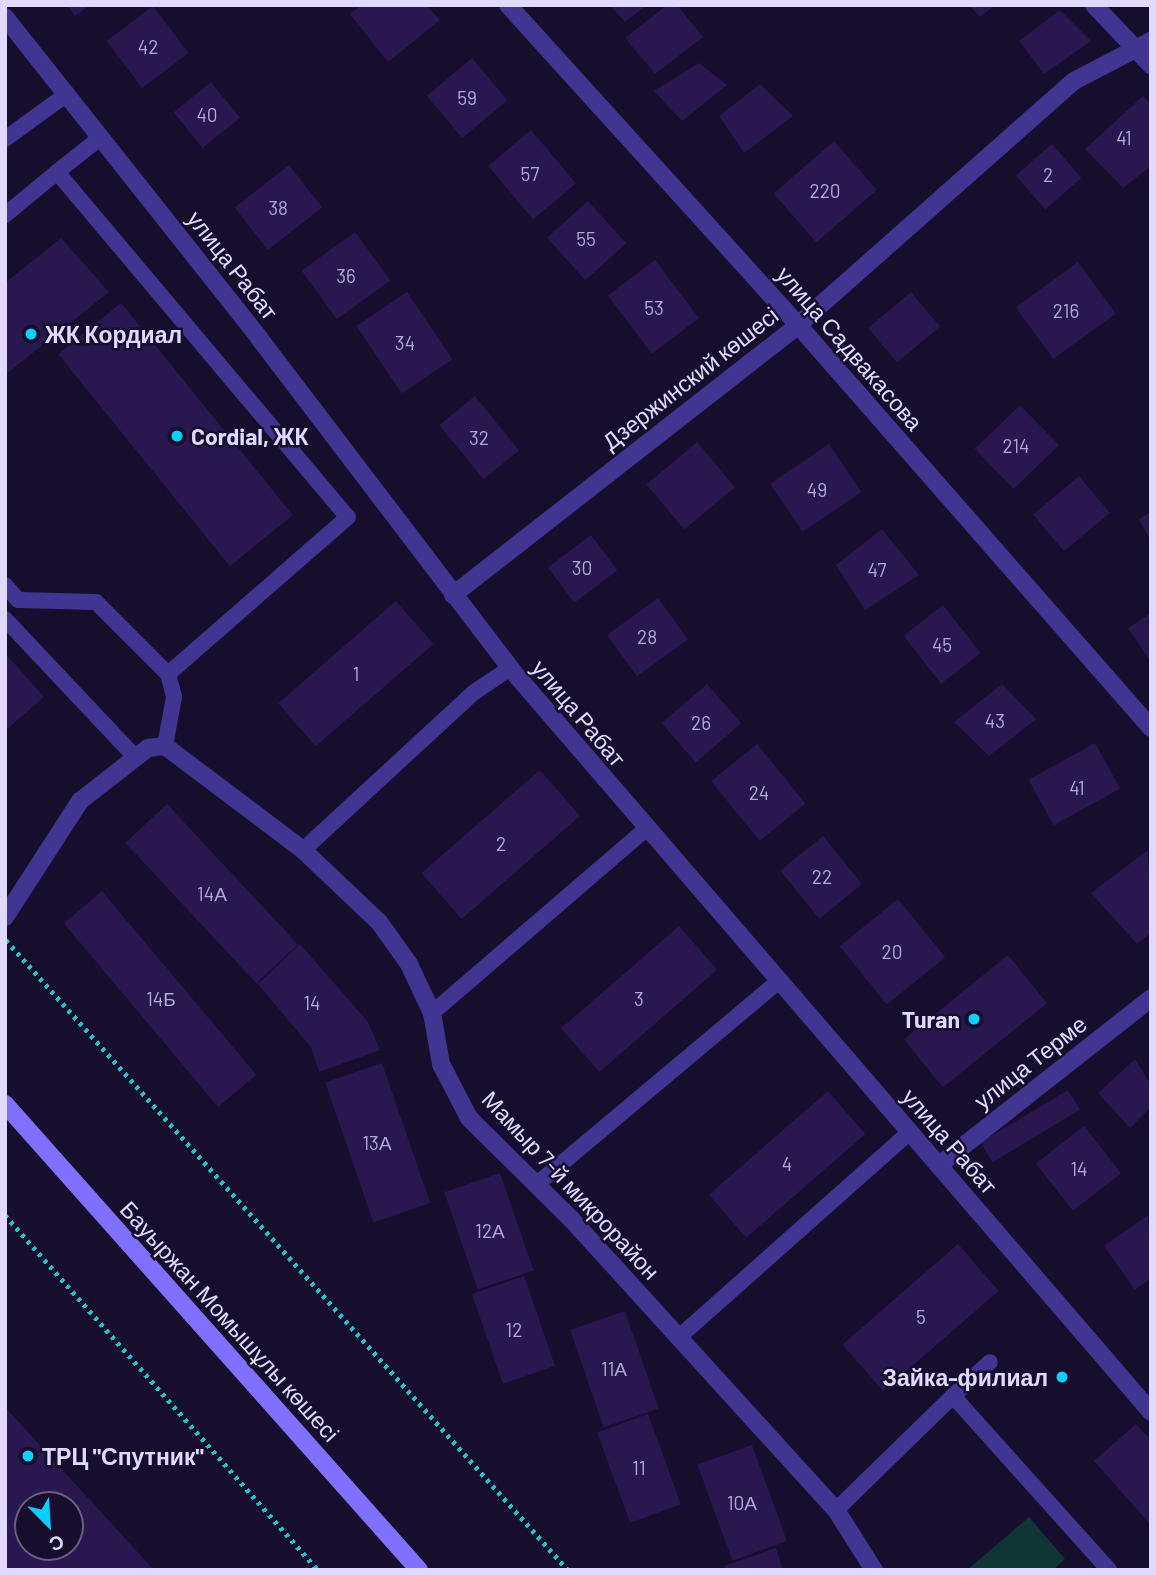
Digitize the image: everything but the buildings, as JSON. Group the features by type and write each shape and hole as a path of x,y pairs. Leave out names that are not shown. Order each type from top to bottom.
{"main road":[{"name":"Бауыржан Момышұлы көшесі","path":"5,1104 419,1570"}],"street":[{"name":"улица Садвакасова","path":"508,5 798,325 1151,728"},
{"path":"1094,5 1144,46 1151,65"},
{"name":"улица Рабат","path":"5,17 101,137 510,668 645,830 1151,1412"},
{"name":"Дзержинский көшесі","path":"453,595 798,325 1074,81 1144,46"},
{"path":"5,917 80,801 134,756 165,746"},
{"name":"Мамыр 7-й микрорайон","path":"165,746 303,850 379,922 410,964 432,1013 441,1064 469,1118 537,1184 836,1510 874,1570"},
{"name":"улица Терме","path":"939,1165 1151,998"}],"lane":[{"path":"5,139 67,94"},
{"path":"5,215 101,137"},
{"path":"57,172 348,517 168,674"},
{"path":"5,585 18,600 96,602 168,674 174,697 165,746"},
{"path":"5,620 134,756"},
{"path":"303,850 473,692 510,668"},
{"path":"432,1013 645,830"},
{"path":"537,1184 778,982"},
{"path":"679,1337 910,1132"},
{"path":"836,1510 990,1363"},
{"path":"953,1396 1109,1570"}],"path":[{"path":"5,940 568,1570"},
{"path":"5,1215 318,1570"}],"green space":[{"path":"1029,1517 1065,1559 1053,1570 967,1570"}],"place":[{"name":"ЖК Кордиал","path":"31,334"},
{"name":"Cordial, ЖК","path":"177,436"},
{"name":"Turan","path":"974,1019"},
{"name":"Зайка-филиал","path":"1062,1377"},
{"name":"ТРЦ \"Спутник\"","path":"28,1456"}]}
